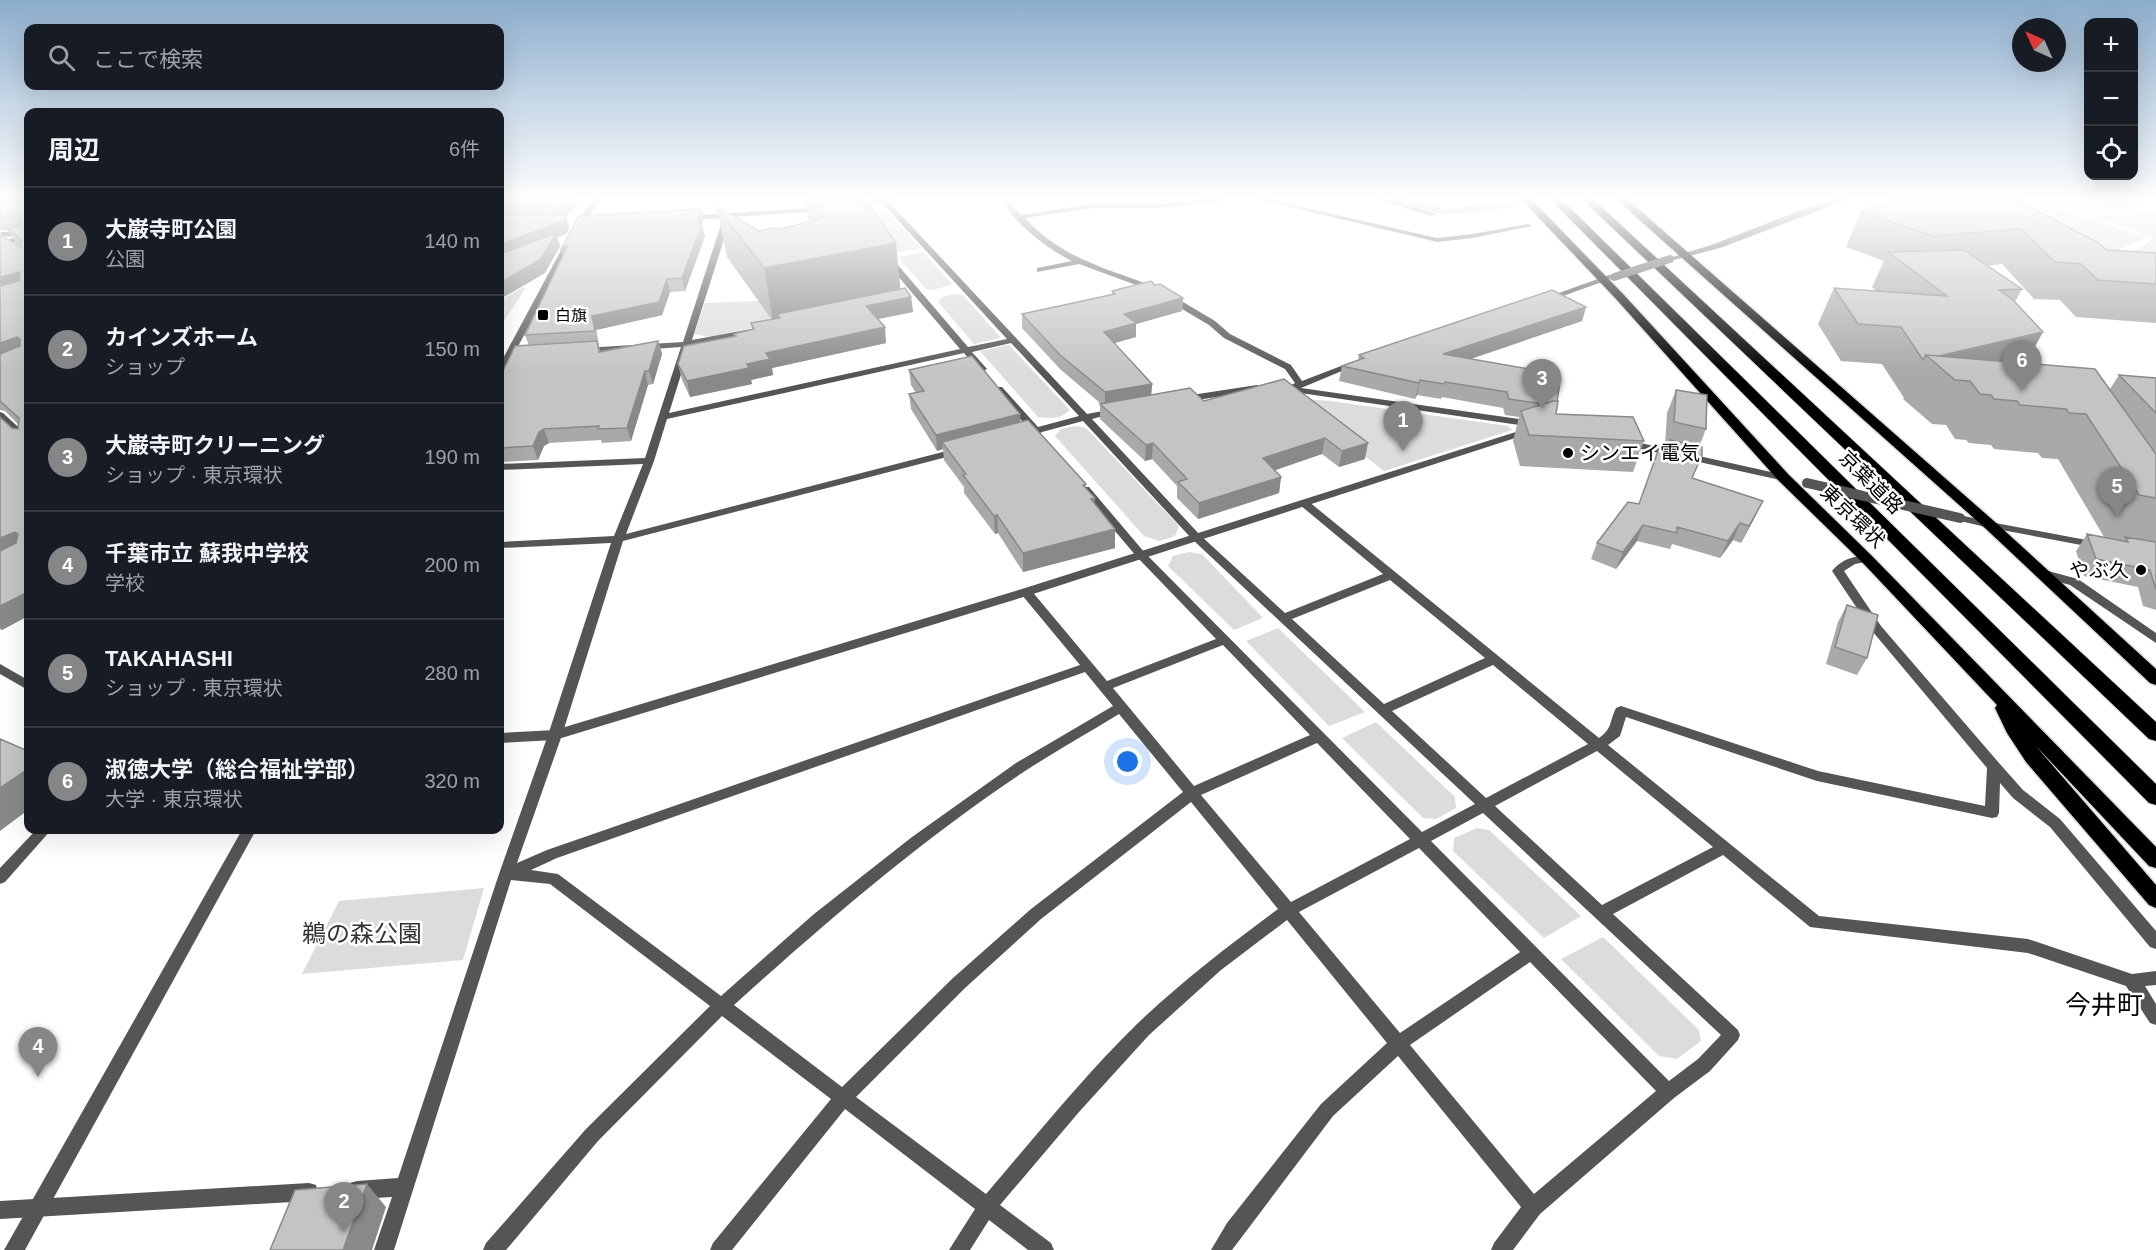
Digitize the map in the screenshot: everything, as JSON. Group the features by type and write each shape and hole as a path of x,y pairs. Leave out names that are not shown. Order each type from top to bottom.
{"highway":[{"name":"東京環状","path":"1585,257 1608,278 1784,478 1867,559 2156,860"},
{"name":"京葉道路","path":"1614,257 2156,797"},
{"name":"京葉道路","path":"1649,257 2156,734"},
{"path":"1679,257 1990,525 2156,679"},
{"path":"2000,697 2013,728 2033,757 2156,899"}],"street":[{"path":"504,354 561,257"},
{"path":"384,1250 618,539 649,461 713,257"},
{"path":"887,257 1043,439"},
{"path":"939,257 967,286 1012,340 1196,537 1732,1035 1704,1065 1668,1092 1533,1207 1501,1250"},
{"path":"1071,257 1163,293 1212,323 1227,336 1288,367 1295,386"},
{"path":"1538,302 1673,257"},
{"path":"1040,270 1079,262"},
{"path":"910,298 921,295"},
{"path":"576,351 685,344 764,329"},
{"path":"663,417 1012,340"},
{"path":"504,356 519,355"},
{"path":"1295,386 1363,361"},
{"path":"504,738 555,735 1026,592 1546,425 1295,386 1262,388 1173,401"},
{"path":"1014,436 1129,408"},
{"path":"0,415 24,436"},
{"path":"1614,440 1990,525 2111,547"},
{"path":"504,545 618,539 972,448"},
{"path":"504,467 649,461"},
{"path":"1081,484 1141,555 1668,1092"},
{"path":"1304,503 1815,922 2028,946 2133,981 2156,978"},
{"path":"1867,559 1850,561 1842,565 1838,572 1877,628 1994,767 2018,794 2055,823 2156,942"},
{"path":"2041,573 2074,582 2156,639"},
{"path":"1283,618 1392,575"},
{"path":"1026,592 1289,910 1397,1045 1533,1207"},
{"path":"1104,687 1225,640"},
{"path":"1383,710 1494,659"},
{"path":"506,874 552,854 1088,667"},
{"path":"0,668 24,683"},
{"path":"493,1250 592,1135 720,1007 819,919 916,841 1021,767 1121,707"},
{"path":"959,1250 987,1207 1073,1106 1143,1030 1215,965 1289,910 1598,745 1615,734 1622,711 1817,776 1992,813 1994,767"},
{"path":"720,1250 842,1099 959,983 1036,914 1192,793 1320,736"},
{"path":"0,878 41,834"},
{"path":"14,1250 247,834"},
{"path":"1601,913 1724,848"},
{"path":"506,874 553,878 720,1007 1044,1250"},
{"path":"1221,1250 1327,1110 1397,1045 1532,952"},
{"path":"2133,981 2156,1018"},
{"path":"0,1210 406,1187"}],"green space":[{"path":"898,257 928,257 952,284 934,290 926,289"},
{"path":"2077,257 2101,257 2091,262"},
{"path":"2125,257 2156,257 2156,286"},
{"path":"523,287 526,288 504,321 504,299"},
{"path":"963,295 1001,338 974,344 938,302 942,297"},
{"path":"857,297 860,305 709,337 694,334 705,303"},
{"path":"1009,345 1070,410 1055,418 1038,417 980,351"},
{"path":"1291,398 1330,401 1508,426 1512,430 1384,471"},
{"path":"1075,426 1086,428 1179,526 1175,536 1160,541 1144,536 1055,436 1061,429"},
{"path":"1189,552 1202,554 1263,618 1234,630 1168,566 1173,556"},
{"path":"1278,628 1365,712 1329,726 1246,641"},
{"path":"1376,722 1455,797 1456,808 1436,819 1423,818 1342,738"},
{"path":"1477,828 1489,830 1581,916 1544,938 1453,851 1454,838"},
{"name":"鵜の森公園","path":"484,888 463,960 302,974 339,901"},
{"path":"1603,937 1699,1030 1701,1041 1677,1059 1659,1056 1561,959"}],"building":[{"path":"0,257 24,257 24,594 0,606 0,551 16,543 18,534 15,532 0,538 0,417 12,428 18,429 19,418 0,401 0,354 20,346 20,339 17,337 0,343 0,286 19,281 20,272 0,277"},
{"path":"504,257 542,257 504,281"},
{"path":"562,257 690,257 682,278 667,279 659,302 592,316 595,331 525,335"},
{"path":"756,257 820,257 764,268"},
{"path":"1895,257 1975,257 2022,289 1999,290 2013,300 2043,332 1939,356 1926,355 1923,360 1901,327 1858,324 1834,288 1947,296"},
{"path":"2050,257 2156,257 2156,284 2098,280 2081,264 2055,262"},
{"path":"1151,281 1183,298 1124,314 1136,323 1104,332 1152,384 1105,392 1060,355 1022,314 1115,294 1112,291"},
{"path":"905,288 911,297 866,306 885,327 766,353 770,359 747,364 749,368 687,381 678,364 684,346 736,336 734,334 754,329 751,323 780,318 777,314"},
{"path":"1552,290 1586,307 1443,354 1534,370 1533,373 1540,374 1538,378 1560,382 1557,401 1543,404 1509,399 1507,392 1445,382 1444,384 1420,380 1419,383 1342,366 1364,358 1359,355"},
{"path":"597,341 599,352 658,341 649,371 645,371 627,428 598,429 599,426 544,429 539,432 533,446 504,448 504,369 515,346"},
{"path":"1926,355 2095,369 2156,454 2156,498 2139,495 2086,414 2069,413 2066,409 2020,405 2017,401 1994,399 1991,395 1980,394 1970,381 1955,380"},
{"path":"972,356 1020,414 936,435 909,394 924,391 909,370"},
{"path":"2119,375 2156,378 2156,413"},
{"path":"1284,379 1368,443 1342,451 1325,438 1263,458 1281,477 1199,503 1178,482 1187,479 1153,443 1146,445 1100,404 1190,388 1204,401"},
{"path":"1676,390 1707,395 1706,429 1674,422"},
{"path":"1558,401 1556,414 1633,417 1644,441 1529,435 1521,411"},
{"path":"1028,420 1086,484 1083,485 1095,498 1091,499 1115,529 1023,553 997,515 994,516 963,475 966,474 942,442"},
{"path":"1670,440 1702,447 1702,455 1692,478 1763,501 1749,526 1740,523 1728,541 1677,527 1677,533 1643,525 1623,552 1597,543 1628,502 1639,504 1659,448 1669,450"},
{"path":"2087,534 2128,542 2125,537 2156,542 2156,590 2150,570 2096,559"},
{"path":"1847,605 1878,615 1867,658 1835,647"},
{"path":"0,739 24,749 24,772 0,788"},
{"path":"367,1184 343,1250 270,1250 295,1190"}],"place":[{"name":"白旗","path":"543,315"},
{"name":"淑徳大学（総合福祉学部）","path":"2022,391"},
{"name":"大巌寺町クリーニング","path":"1542,409"},
{"name":"大巌寺町公園","path":"1403,451"},
{"name":"シンエイ電気","path":"1568,453"},
{"name":"TAKAHASHI","path":"2117,517"},
{"name":"やぶ久","path":"2141,570"},
{"name":"千葉市立 蘇我中学校","path":"38,1077"},
{"name":"カインズホーム","path":"344,1232"}],"district":[{"name":"今井町","path":"2104,1005"}]}
